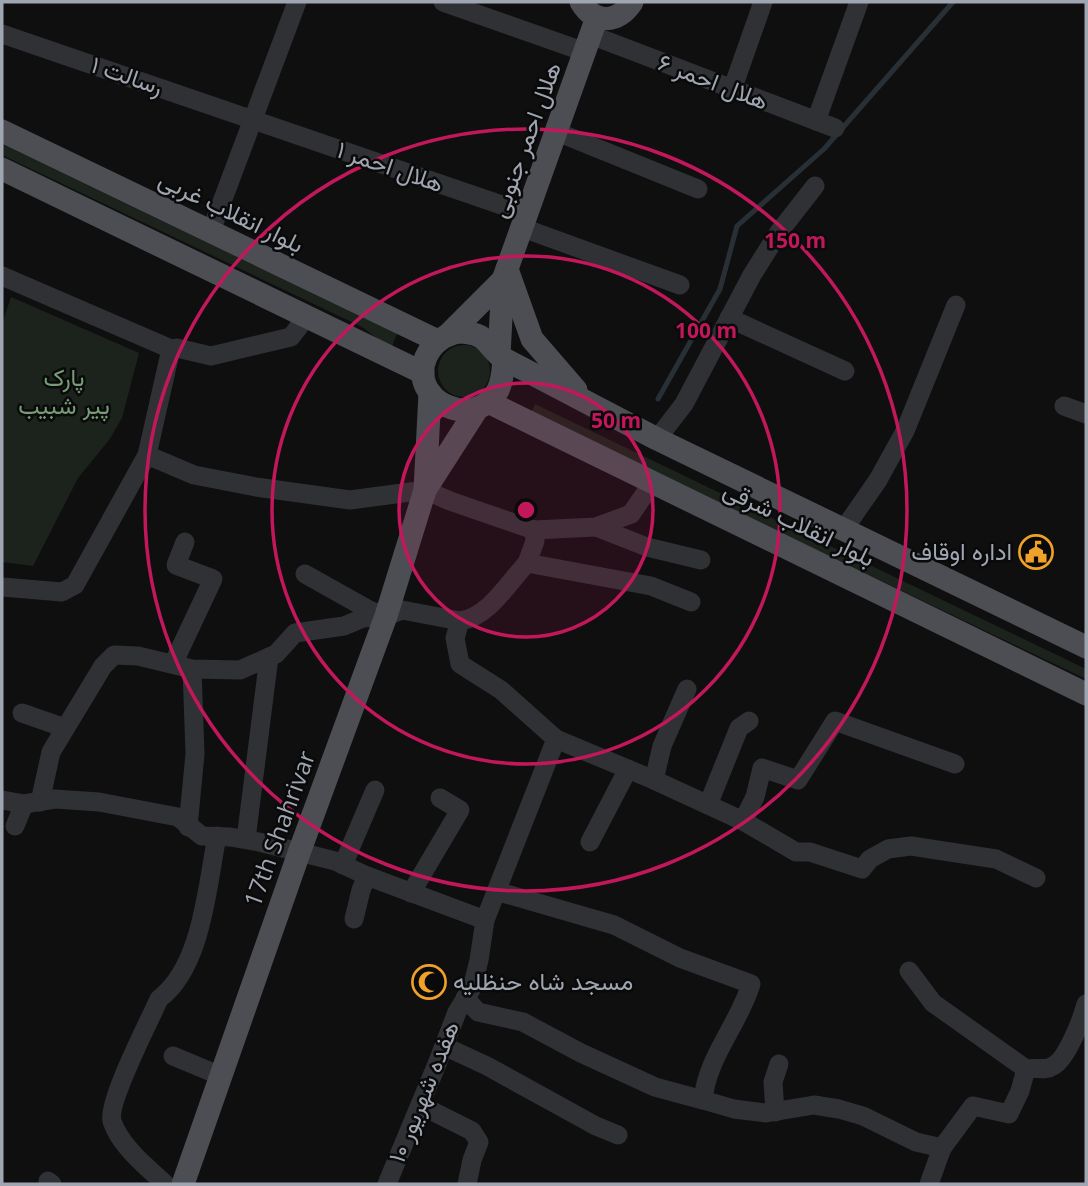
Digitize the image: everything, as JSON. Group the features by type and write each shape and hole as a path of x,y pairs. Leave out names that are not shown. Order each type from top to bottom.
{"main road":[{"path":"589,26 625,12 632,2"},
{"name":"هلال احمر جنوبی","path":"502,357 505,274 557,132 589,26"},
{"name":"بلوار انقلاب غربی","path":"2,131 211,231 443,337"},
{"path":"2,169 307,316 426,383 436,400 451,409 461,411 482,405"},
{"path":"505,274 532,339 583,398"},
{"name":"هلال احمر جنوبی","path":"443,337 505,274"},
{"path":"459,332 480,336 502,357 502,380 497,392 482,405 425,490 424,361 429,350 443,337 459,332"},
{"name":"بلوار انقلاب شرقی","path":"502,357 657,439 1086,645"},
{"name":"بلوار انقلاب شرقی","path":"482,405 653,481 1084,692"},
{"name":"17th Shahrivar","path":"183,1184 299,853 386,616 425,490"}],"street":[{"path":"211,231 297,2"},
{"name":"هلال احمر ۶","path":"443,2 589,26 732,90 835,128"},
{"path":"732,90 763,2"},
{"path":"816,121 859,2"},
{"name":"رسالت ۱","path":"2,34 251,119"},
{"name":"هلال احمر ۱","path":"251,119 525,221 680,285"},
{"path":"557,132 698,190"},
{"path":"657,439 684,404 752,275 779,232 815,186"},
{"path":"2,276 171,349 211,356 291,337 307,316"},
{"path":"844,529 878,480 905,431 956,304"},
{"path":"729,318 845,371"},
{"path":"2,587 62,592 75,585 147,455 171,349"},
{"path":"1064,406 1086,414"},
{"path":"147,455 194,475 350,500 425,490 534,530 596,527 631,514 653,481"},
{"path":"596,527 646,547 701,560"},
{"path":"15,827 32,803 51,752 103,666 114,654 138,656 182,667 240,670 276,654 295,633 344,626 363,618 386,616 402,610 460,621 474,619 527,563 535,541 534,530"},
{"path":"185,542 176,565 213,579 182,667 195,754 188,827"},
{"path":"527,563 651,586 691,603"},
{"path":"304,574 371,611 386,616"},
{"path":"460,621 455,638 460,664 501,690 556,739 743,821 796,852 810,852 862,869 870,859 888,849 911,846 996,859 1036,878"},
{"path":"246,839 269,657"},
{"path":"654,780 662,746 687,689"},
{"path":"22,713 65,728"},
{"path":"708,805 739,728 749,721"},
{"path":"743,821 755,797 762,768 798,780 835,721 955,764"},
{"name":"هفده شهریور ۱۰","path":"387,1184 457,1012 471,988 479,960 485,920 556,739"},
{"path":"590,842 628,769"},
{"path":"343,865 375,790"},
{"path":"411,892 460,810 440,798"},
{"path":"2,800 32,803 55,799 136,808 178,817 202,836 246,839 343,865 485,920"},
{"path":"165,1184 125,1144 112,1120 116,1091 159,999 168,992 190,959 216,836"},
{"path":"354,919 367,876"},
{"path":"496,891 614,925 680,958 751,984 746,1002 733,1020 713,1064 705,1086 704,1100"},
{"path":"909,971 933,1003 1026,1069 1056,1066 1083,1028 1086,1004"},
{"path":"465,998 478,1012 523,1022 581,1053 655,1087 734,1109 766,1113 814,1105 839,1109 863,1116 916,1142 942,1148"},
{"path":"444,1046 618,1135"},
{"path":"173,1056 220,1076"},
{"path":"775,1112 773,1083 779,1064"},
{"path":"929,1184 942,1148 973,1106 1009,1114 1020,1091 1026,1069"},
{"path":"420,1105 471,1131 479,1142 471,1160 467,1184"}],"green space":[{"path":"2,144 366,319 398,331 391,349 362,327 2,155"},
{"name":"پارک پیر شبیب","path":"11,297 139,353 122,418 109,440 78,478 33,566 2,562 2,324"},
{"path":"464,345 474,347 482,353 488,361 488,381 482,389 474,395 464,397 454,395 446,389 440,381 438,371 440,361 446,353 454,347"},
{"path":"535,404 1086,669 1086,679 531,413"}],"waterway":[{"path":"658,399 720,289 737,226 824,149 953,2"}],"place":[{"name":"اداره اوقاف","path":"1036,552"},
{"name":"مسجد شاه حنظلیه","path":"429,982"}]}
